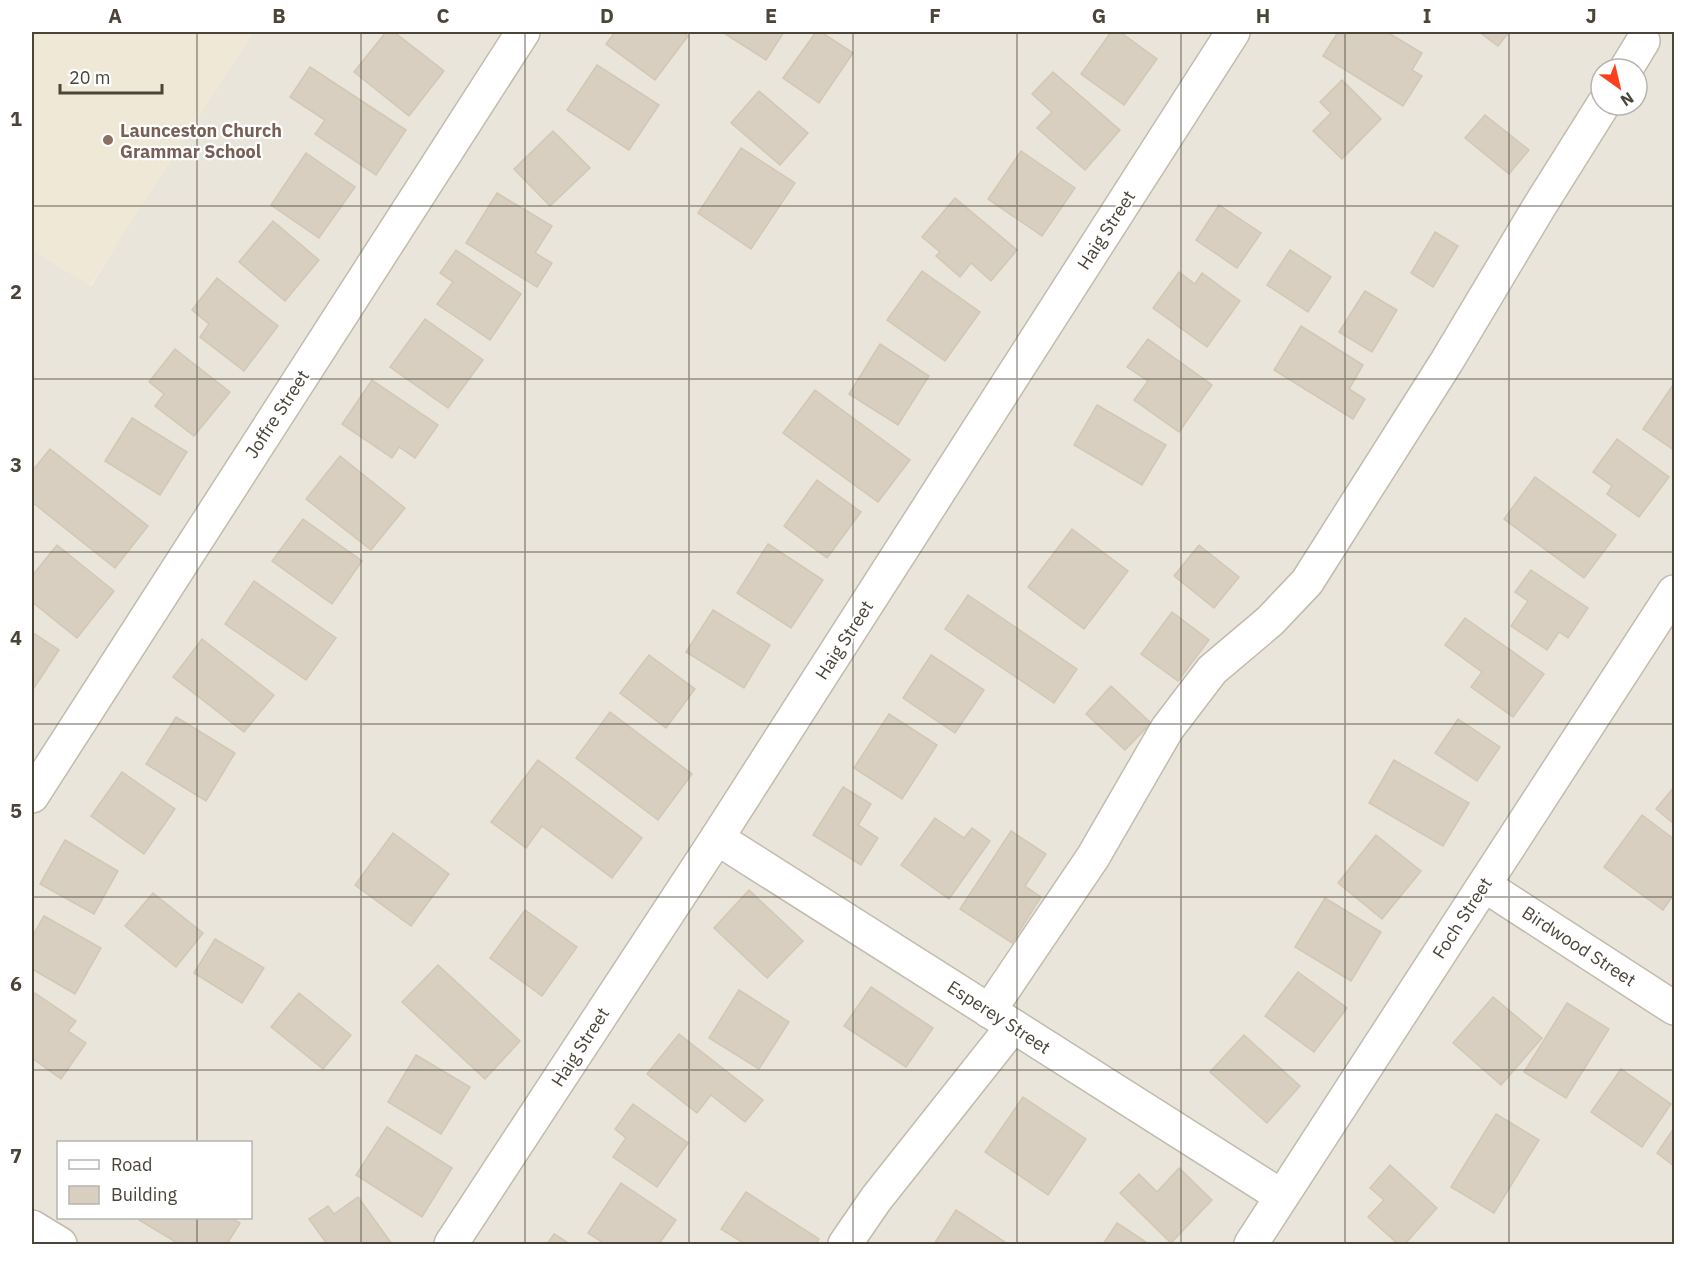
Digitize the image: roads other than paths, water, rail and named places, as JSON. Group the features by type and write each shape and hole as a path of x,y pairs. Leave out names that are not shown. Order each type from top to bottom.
{"street":[{"name":"Joffre Street","path":"32,796 523,32"},
{"name":"Haig Street","path":"450,1245 717,838 1233,32"},
{"path":"1633,57 1643,41"},
{"path":"844,1245 1001,1018 1167,729 1212,670 1270,621 1307,582 1447,361 1595,117"},
{"name":"Foch Street","path":"1251,1245 1674,592"},
{"name":"Esperey Street","path":"717,838 1281,1196"},
{"name":"Birdwood Street","path":"1484,885 1674,1008"},
{"path":"32,1227 60,1245"}],"place":[{"name":"Launceston Church Grammar School","path":"108,140"}]}
